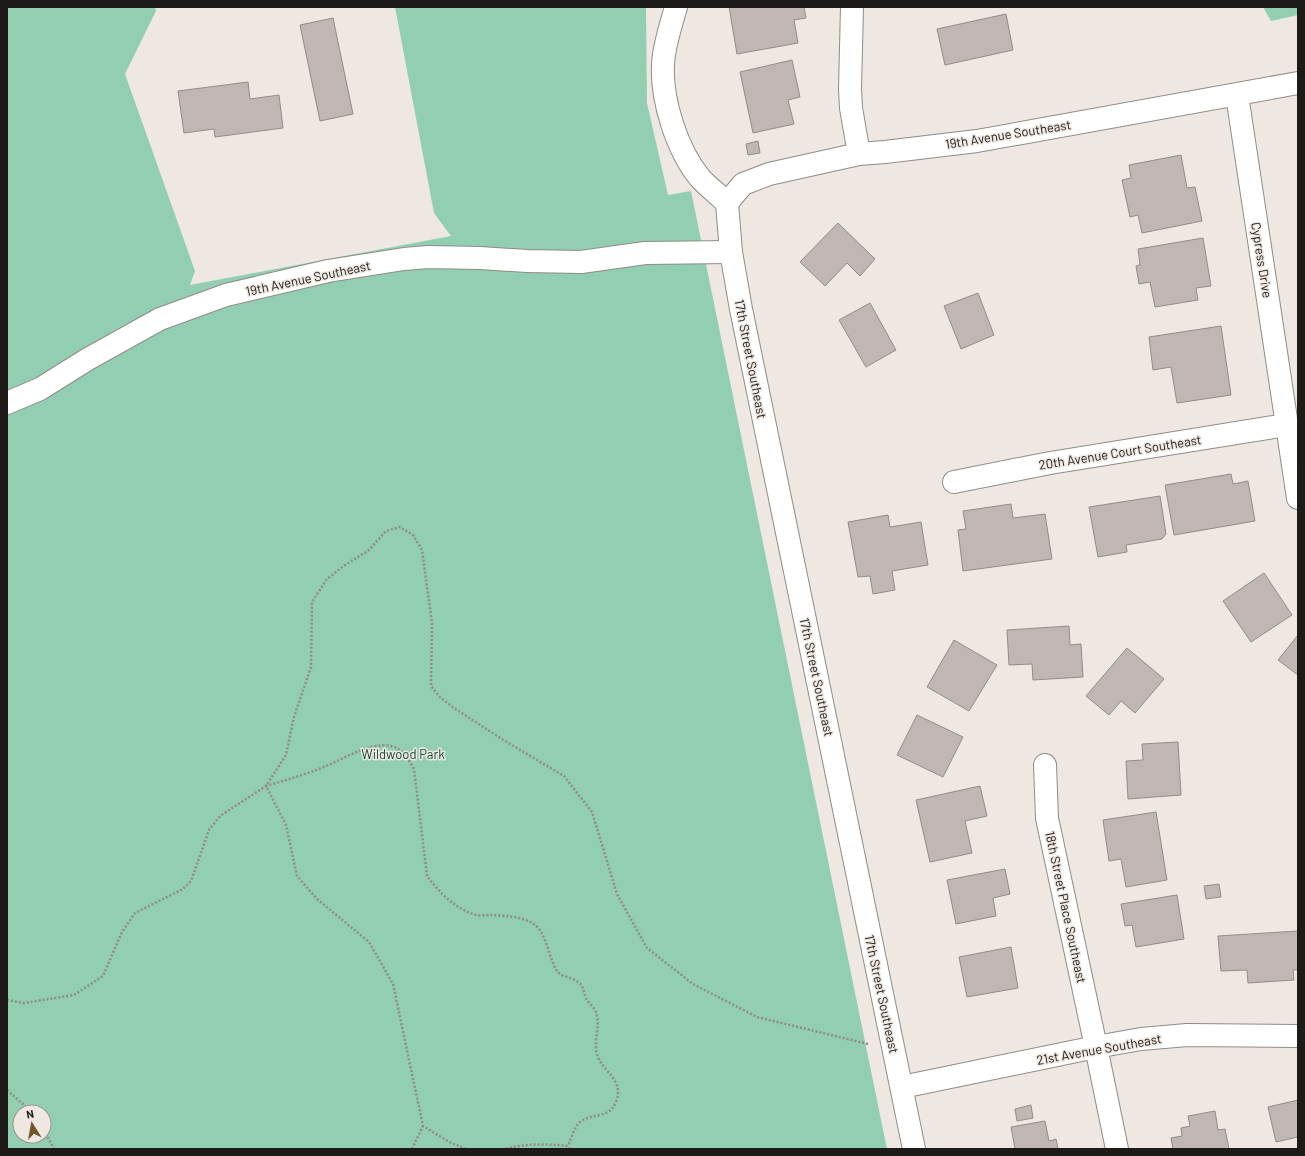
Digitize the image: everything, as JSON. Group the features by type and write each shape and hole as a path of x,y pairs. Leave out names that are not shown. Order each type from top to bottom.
{"street":[{"path":"676,7 663,63 665,95 669,115 684,153 700,178 727,203"},
{"path":"852,7 850,89 851,108 859,154"},
{"name":"19th Avenue Southeast","path":"727,203 743,184 769,174 859,154 976,140 1298,83"},
{"name":"Cypress Drive","path":"1237,95 1298,498"},
{"name":"17th Street Southeast","path":"727,203 731,252 741,309 914,1149"},
{"name":"19th Avenue Southeast","path":"7,403 40,389 88,359 160,319 226,295 328,270 428,257 581,262 645,253 731,252"},
{"name":"20th Avenue Court Southeast","path":"954,482 1050,463 1286,425"},
{"name":"18th Street Place Southeast","path":"1045,765 1047,818 1117,1149"},
{"name":"21st Avenue Southeast","path":"902,1087 1141,1039 1187,1035 1298,1036"}],"path":[{"path":"266,786 286,755 294,716 311,667 312,602 327,579 345,565 368,551 386,531 400,527 413,535 422,550 432,623 431,686 440,697 454,708 505,742 564,776 592,812 617,894 647,948 693,984 757,1017 894,1050"},
{"path":"7,1000 24,1003 74,995 103,976 122,932 135,913 182,889 191,881 209,830 220,816 266,786 317,770 344,757 376,745 391,746 406,754 414,769 427,876 437,889 454,904 476,915 519,918 533,923 544,936 553,963 559,973 578,981 584,988 586,998 596,1011 598,1020 595,1048 597,1057 612,1077 618,1091 616,1104 608,1113 582,1120 575,1129 569,1148 543,1144 517,1146 506,1149"},
{"path":"266,786 286,825 296,876 317,899 369,942 393,984 423,1126 412,1149"},
{"path":"7,1090 23,1104"},
{"path":"423,1126 449,1142 466,1149"}],"green space":[{"name":"Wildwood Park","path":"7,7 155,7 156,11 125,74 195,271 190,285 451,236 434,213 395,7 646,7 647,103 668,195 691,191 887,1149 7,1149"},
{"path":"1263,7 1298,7 1298,15 1271,21"}],"building":[{"path":"729,7 804,7 806,18 794,20 798,43 737,54"},
{"path":"1006,14 1013,50 945,65 937,29"},
{"path":"333,18 353,114 320,121 300,25"},
{"path":"792,60 800,97 788,100 794,124 753,133 740,72"},
{"path":"248,82 250,99 279,95 283,128 215,137 214,129 184,133 178,91"},
{"path":"758,141 760,153 748,155 746,144"},
{"path":"1181,155 1187,188 1195,187 1202,221 1142,233 1138,215 1130,217 1122,180 1131,178 1129,165"},
{"path":"838,223 875,259 860,276 847,263 825,286 800,262"},
{"path":"1203,238 1211,286 1196,288 1198,300 1155,307 1150,282 1139,284 1136,266 1140,265 1138,249"},
{"path":"978,293 994,335 961,349 944,306"},
{"path":"870,303 896,350 866,367 839,320"},
{"path":"1221,326 1231,395 1177,403 1171,367 1153,370 1149,337"},
{"path":"1231,474 1233,484 1248,481 1255,521 1174,535 1165,485"},
{"path":"1160,496 1166,534 1162,539 1126,545 1127,552 1098,557 1089,507"},
{"path":"1011,504 1013,518 1045,514 1052,559 963,571 958,530 966,529 963,511"},
{"path":"888,515 890,527 921,522 928,565 892,571 895,590 873,594 870,576 858,577 848,522"},
{"path":"1264,573 1292,615 1251,642 1223,601"},
{"path":"1069,626 1070,645 1081,644 1083,677 1033,680 1032,664 1009,665 1007,630"},
{"path":"1298,635 1298,675 1278,660"},
{"path":"954,640 997,665 969,711 927,687"},
{"path":"1127,648 1164,679 1135,713 1121,701 1109,715 1086,696"},
{"path":"917,715 963,737 943,777 897,755"},
{"path":"1178,742 1181,795 1128,799 1126,761 1143,760 1142,744"},
{"path":"980,786 987,816 965,821 972,853 930,862 916,800"},
{"path":"1156,812 1167,880 1126,887 1121,859 1109,861 1103,820"},
{"path":"1005,869 1010,894 993,898 996,916 956,924 947,880"},
{"path":"1219,884 1221,897 1206,899 1204,886"},
{"path":"1177,895 1184,939 1136,947 1132,925 1125,926 1121,904"},
{"path":"1298,931 1298,970 1293,970 1294,980 1248,983 1247,970 1221,971 1218,936"},
{"path":"1011,947 1018,988 967,997 959,957"},
{"path":"1298,1100 1298,1137 1276,1142 1268,1107"},
{"path":"1031,1105 1033,1118 1017,1121 1015,1109"},
{"path":"1215,1111 1218,1130 1225,1129 1229,1149 1173,1149 1171,1138 1182,1136 1181,1128 1190,1126 1188,1116"},
{"path":"1045,1121 1049,1141 1056,1139 1058,1149 1015,1149 1011,1127"}]}
